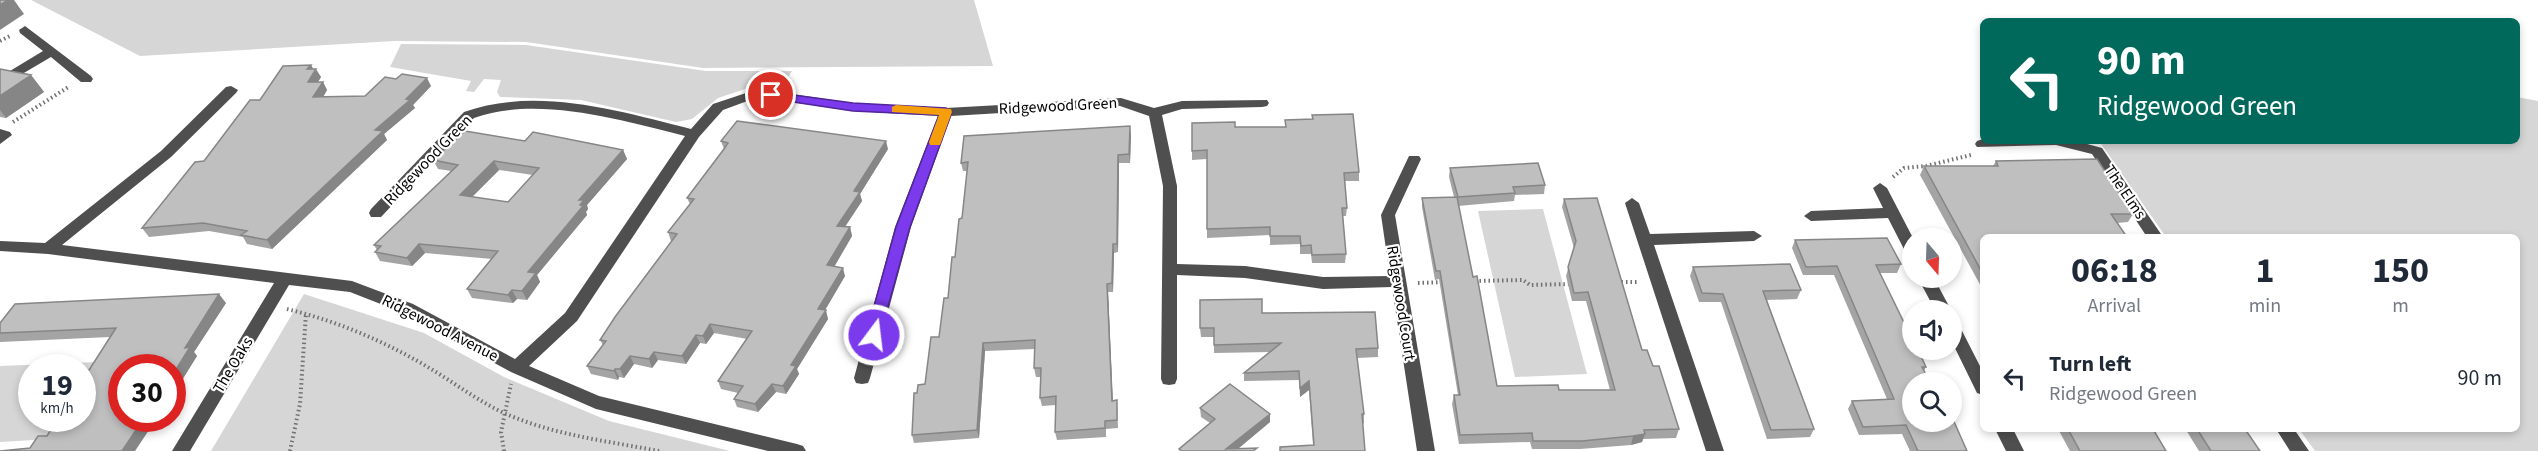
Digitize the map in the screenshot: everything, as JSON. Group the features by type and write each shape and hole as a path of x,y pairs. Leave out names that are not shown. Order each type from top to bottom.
{"street":[{"path":"25,30 86,79"},
{"path":"0,82 51,51"},
{"path":"48,249 168,154 202,124 231,90"},
{"name":"Ridgewood Green","path":"517,368 571,317 694,134 718,107 749,96 771,95 853,107 946,112 1121,102 1154,113"},
{"path":"1169,379 1170,186 1158,121 1154,113 1182,105 1262,103"},
{"name":"Ridgewood Green","path":"376,213 469,115 479,109 544,106 612,114 694,134"},
{"path":"862,378 903,227 946,112"},
{"path":"0,139 5,135 5,129"},
{"name":"The Elms","path":"2068,144 2097,151 2153,234"},
{"name":"Ridgewood Court","path":"1414,159 1388,215 1397,283 1426,451"},
{"path":"1880,188 1902,231"},
{"path":"1632,203 1715,451"},
{"path":"1811,216 1893,213"},
{"path":"1644,240 1754,236"},
{"name":"Ridgewood Avenue","path":"0,246 48,249 352,287 407,308 517,368 596,402 797,451"},
{"path":"1170,269 1245,272 1323,283 1397,283"},
{"name":"The Oaks","path":"181,451 285,278"},
{"path":"1962,347 1980,382"},
{"path":"2006,432 2015,451"},
{"path":"2287,432 2300,451"}],"path":[{"path":"5,129 57,92 86,79"},
{"path":"1880,188 1904,168 1926,166 1982,152 1982,144"},
{"path":"1465,281 1523,280 1530,285 1578,284"},
{"path":"1612,283 1658,281"},
{"path":"1397,283 1454,282"},
{"path":"269,305 306,313 365,333 504,414 540,426 659,451"},
{"path":"290,451 300,404 306,313"},
{"path":"504,451 501,432 517,368"}],"shaded area":[{"path":"31,0 974,0 993,66 703,68 526,42 394,41 140,56"},
{"path":"401,44 526,45 706,71 792,71 784,84 745,89 718,98 692,119 676,122 581,100 500,97 497,92 501,80 484,79 474,92 466,91 471,81 390,67"},
{"path":"2520,98 2538,101 2538,451 2315,451 2301,432 2520,432 2520,234 2164,234 2101,144 2520,144"},
{"path":"1543,209 1587,374 1515,377 1478,211"},
{"path":"304,294 424,333 504,377 609,421 730,451 211,451"},
{"path":"96,362 108,362 108,380 96,398"},
{"path":"18,365 18,432 73,432 69,438 0,442 0,366"}],"building":[{"path":"311,65 307,69 316,69 308,82 323,82 313,97 365,96 385,77 396,79 402,74 427,78 406,99 410,100 375,130 383,131 267,240 241,235 247,231 203,223 142,228 195,162 204,161 250,100 260,100 283,66"},
{"path":"0,69 31,75 0,96"},
{"path":"1353,114 1359,172 1344,173 1347,208 1342,208 1346,254 1312,255 1311,245 1301,246 1300,236 1270,236 1270,227 1207,229 1207,150 1192,151 1192,123 1235,122 1235,127 1286,127 1285,120 1313,119 1312,115"},
{"path":"737,121 886,141 854,191 860,192 837,226 850,227 827,265 843,268 818,309 826,310 791,365 796,366 783,386 772,384 755,404 734,399 743,386 718,381 752,331 710,324 703,336 696,335 682,356 654,352 649,359 630,356 620,369 614,371 587,366 606,341 600,340 615,317 677,234 668,232 694,199 687,198 728,143 721,141"},
{"path":"1130,126 1129,154 1118,155 1117,244 1113,244 1112,283 1107,284 1112,401 1117,400 1117,420 1105,421 1105,428 1055,432 1056,396 1040,398 1041,368 1034,368 1035,340 983,343 977,430 912,435 914,393 917,393 918,385 925,384 931,337 939,337 944,298 948,298 952,257 955,257 959,219 962,218 968,162 961,163 964,136"},
{"path":"465,131 525,141 533,132 623,150 579,200 584,200 580,205 583,206 528,272 536,273 522,291 512,290 508,295 467,289 498,251 419,244 407,258 375,252 381,246 374,245 458,165 433,160","holes":["494,161 539,168 508,202 460,195"]},
{"path":"2097,159 2133,214 2111,214 2125,234 1980,234 1980,269 1962,236 1962,228 1958,228 1924,166 1998,166 1996,161"},
{"path":"1538,163 1545,185 1513,187 1515,193 1458,197 1450,168"},
{"path":"1457,197 1473,277 1477,276 1497,386 1558,385 1559,390 1615,390 1588,292 1574,293 1568,267 1576,241 1564,199 1597,198 1642,350 1647,350 1653,366 1659,366 1679,429 1644,430 1645,434 1582,441 1533,441 1532,433 1460,435 1454,395 1460,395 1440,271 1436,271 1422,198"},
{"path":"1887,238 1901,264 1876,265 1902,318 1902,360 1923,360 1926,367 1922,367 1925,372 1902,372 1902,425 1863,427 1852,401 1894,399 1837,266 1806,267 1795,240"},
{"path":"1790,264 1801,290 1763,291 1814,429 1771,430 1723,294 1702,293 1693,267"},
{"path":"219,294 185,348 190,347 186,354 108,354 108,432 135,432 122,451 0,451 30,448 38,436 47,436 49,432 96,432 96,359 116,328 0,333 0,323 15,304"},
{"path":"1262,299 1262,313 1375,312 1378,348 1356,349 1364,414 1362,414 1365,451 1280,451 1280,447 1314,445 1309,381 1300,388 1299,371 1244,373 1281,343 1214,345 1214,328 1200,328 1200,300"},
{"path":"1230,384 1270,414 1226,449 1257,448 1253,451 1182,451 1179,449 1215,419 1200,408"},
{"path":"1909,432 1959,432 1967,451 1918,451"},
{"path":"2070,432 2155,432 2166,451 2080,451"},
{"path":"2199,432 2247,432 2260,451 2211,451"}],"slow traffic":[{"path":"896,109 946,112 935,142"}],"route":[{"path":"771,95 853,107 946,112 903,227 874,335"}]}
